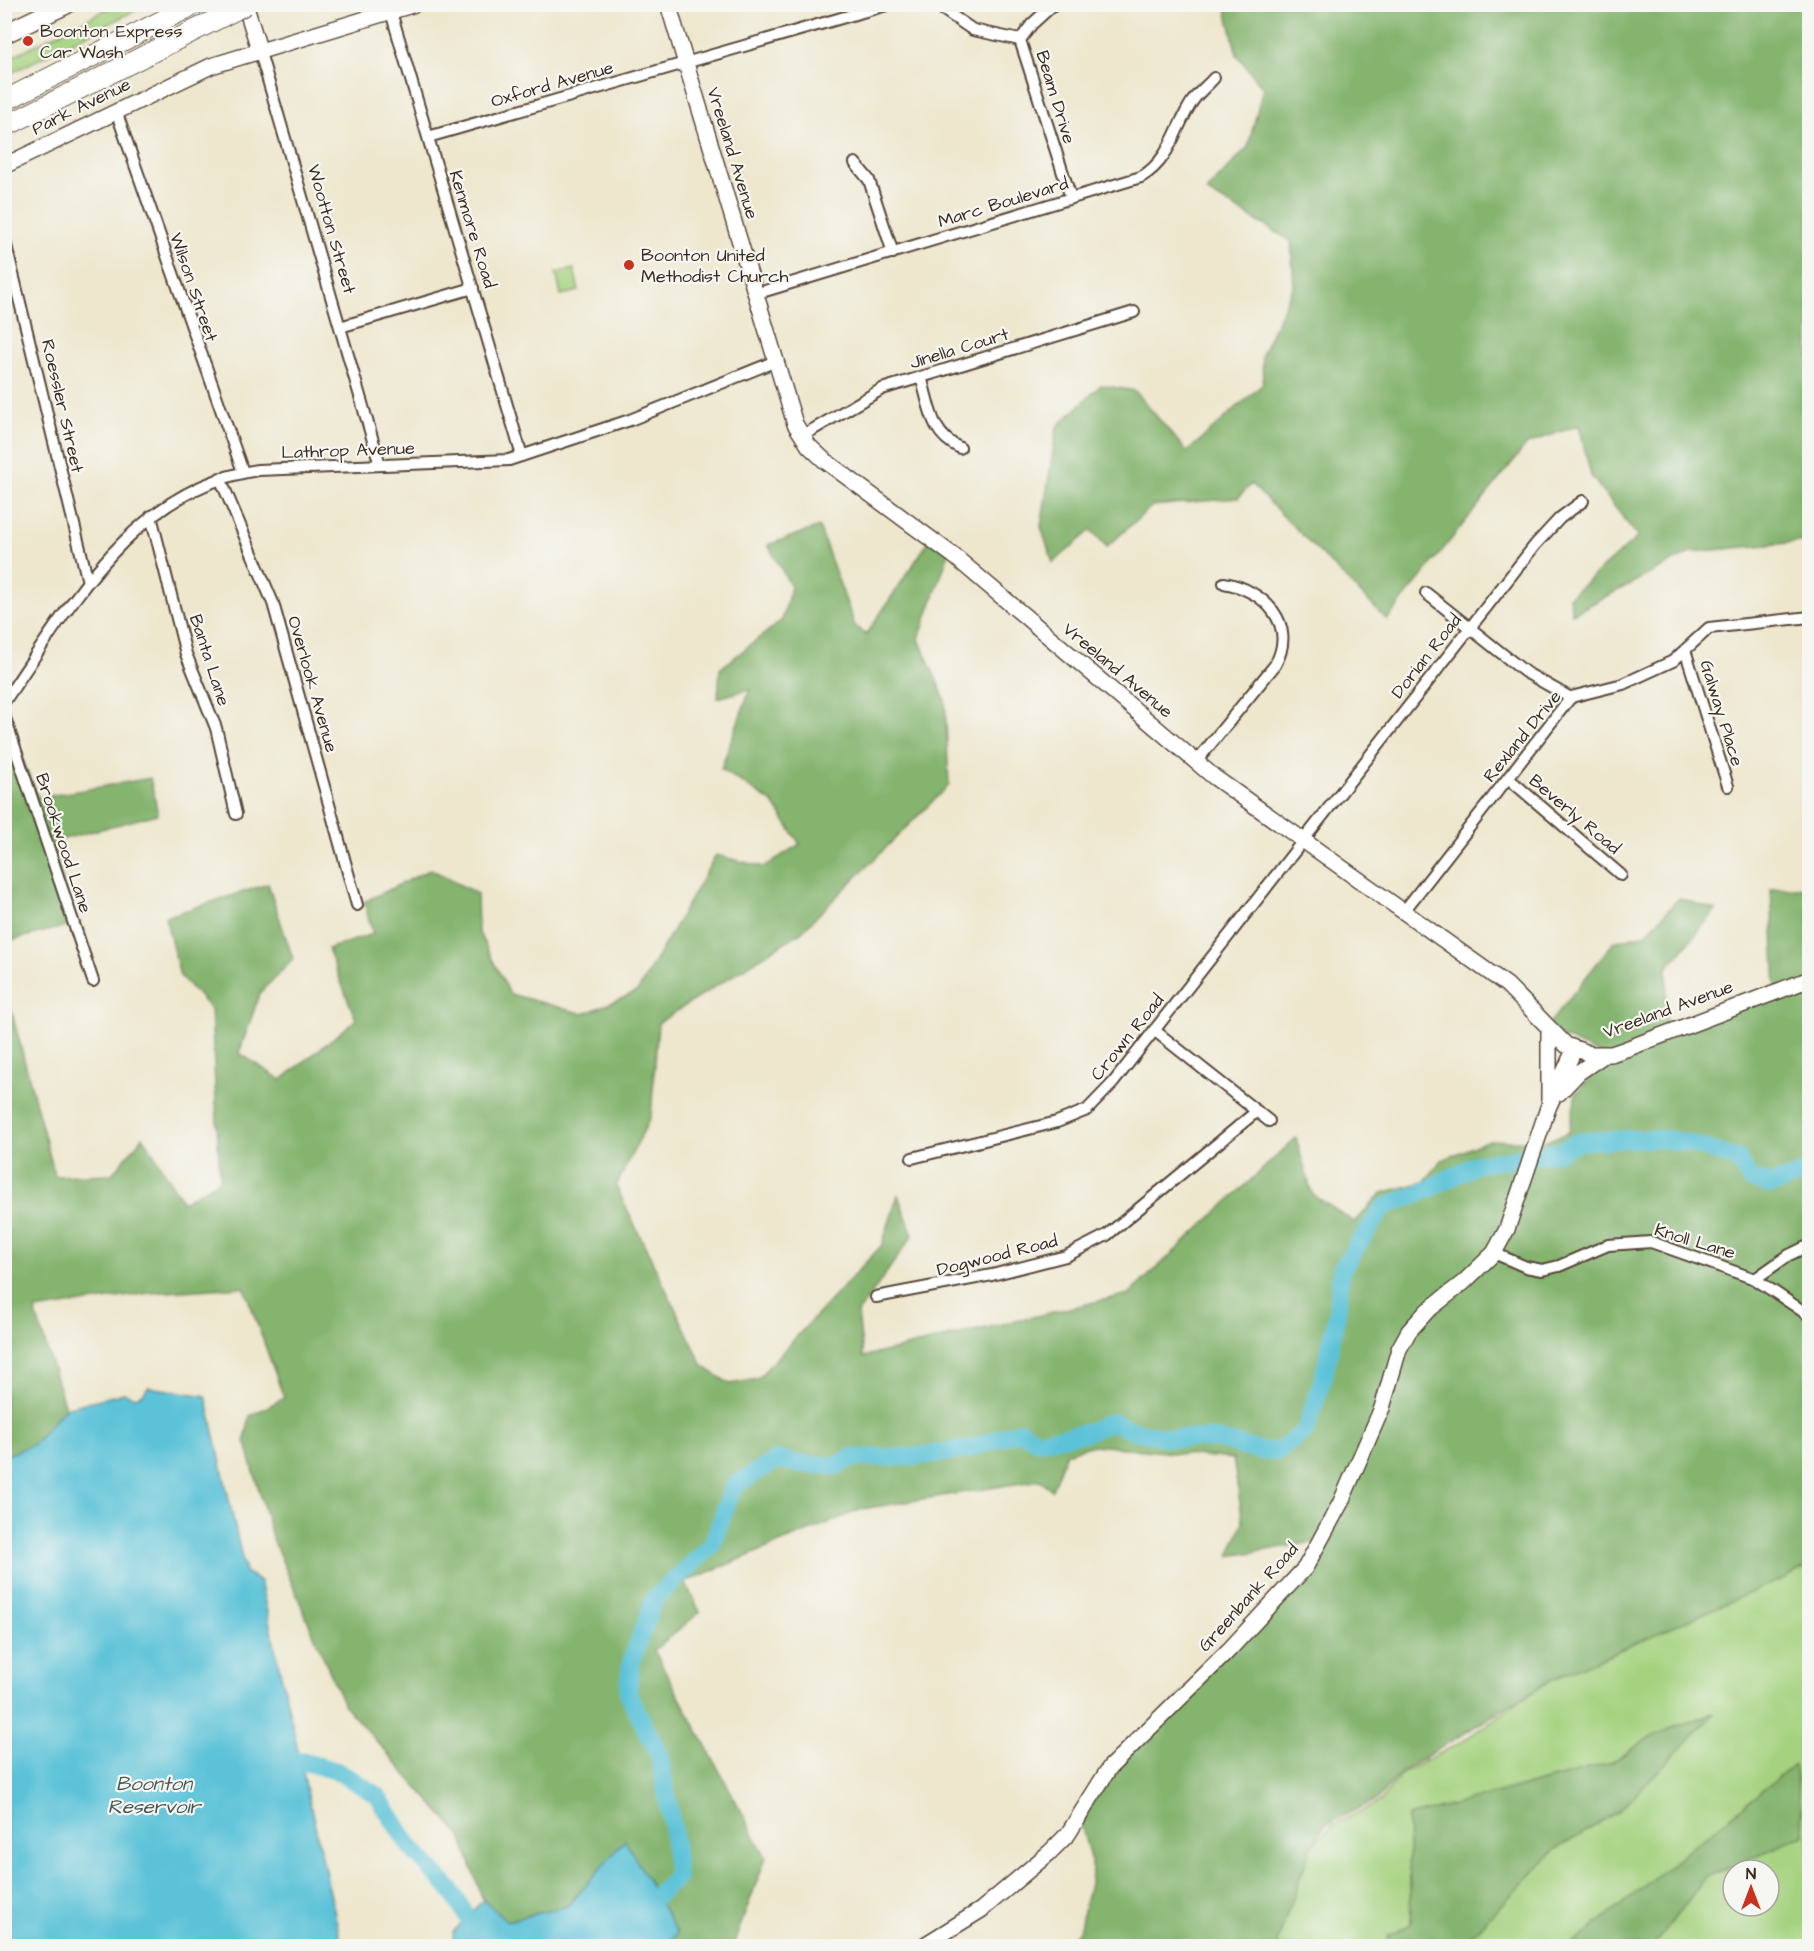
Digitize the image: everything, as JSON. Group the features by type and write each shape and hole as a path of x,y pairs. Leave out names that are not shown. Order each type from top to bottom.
{"highway":[{"path":"4,101 195,4"},
{"path":"4,127 242,6"}],"main road":[{"path":"4,34 67,4"}],"street":[{"name":"Park Avenue","path":"4,166 211,66 259,49 415,4"},
{"name":"Vreeland Avenue","path":"668,4 776,361 802,436 832,467 954,556 1196,762 1507,985 1549,1029 1574,1050 1590,1054 1606,1054 1626,1049 1809,979"},
{"name":"Oxford Avenue","path":"428,137 685,61 890,4"},
{"path":"935,4 973,30 1020,40 1032,24 1054,4"},
{"name":"Wootton Street","path":"242,6 259,49 380,465"},
{"name":"Kenmore Road","path":"391,12 522,456"},
{"name":"Beam Drive","path":"1020,40 1071,198"},
{"name":"Marc Boulevard","path":"756,294 1129,182 1157,165 1169,149 1194,99 1214,78"},
{"name":"Wilson Street","path":"116,111 243,472"},
{"path":"855,163 869,180 893,253"},
{"name":"Roessler Street","path":"4,237 88,582"},
{"path":"340,327 473,288"},
{"name":"Jinella Court","path":"802,436 862,399 921,377 1134,312"},
{"name":"Lathrop Avenue","path":"4,702 88,582 110,555 151,516 177,498 220,478 243,472 509,460 630,420 776,361"},
{"path":"921,377 937,432 945,441 960,448"},
{"name":"Overlook Avenue","path":"220,478 273,603 357,904"},
{"name":"Dorian Road","path":"1302,840 1535,545 1560,518 1583,501"},
{"name":"Banta Lane","path":"151,516 186,654 216,728 236,814"},
{"path":"1196,762 1275,665 1282,647 1279,621 1267,605 1246,587 1224,583"},
{"path":"1426,593 1525,672 1571,698"},
{"name":"Rexland Drive","path":"1404,911 1571,698 1623,684 1673,661 1709,628 1809,617"},
{"name":"Galway Place","path":"1685,650 1728,786"},
{"name":"Brookwood Lane","path":"4,715 93,981"},
{"name":"Beverly Road","path":"1508,778 1621,875"},
{"name":"Crown Road","path":"912,1158 1057,1122 1087,1110 1154,1030 1302,840"},
{"name":"Greenbank Road","path":"1548,1108 1549,1029"},
{"path":"1154,1030 1269,1121"},
{"name":"Greenbank Road","path":"922,1947 990,1904 1049,1853 1068,1834 1110,1767 1229,1650 1305,1568 1331,1522 1382,1408 1400,1348 1409,1331 1426,1311 1464,1282 1494,1253 1515,1211 1548,1108 1574,1050"},
{"name":"Greenbank Road","path":"1548,1108 1579,1072 1606,1054"},
{"name":"Dogwood Road","path":"876,1296 981,1277 1066,1256 1107,1235 1257,1112"},
{"name":"Knoll Lane","path":"1494,1253 1526,1267 1542,1270 1574,1260 1602,1246 1651,1242 1755,1279 1809,1316"},
{"path":"1755,1279 1789,1255 1809,1245"}],"green space":[{"path":"115,5 146,5 5,76 5,60"},
{"path":"1225,5 1809,5 1809,541 1692,552 1572,614 1569,597 1638,537 1591,476 1579,425 1527,444 1387,620 1251,484 1238,498 1152,506 1107,547 1091,530 1053,563 1041,527 1057,427 1101,385 1135,391 1187,452 1263,384 1262,355 1294,285 1291,241 1206,191 1248,147 1263,88 1237,55"},
{"path":"574,269 579,291 561,295 556,273"},
{"path":"819,527 855,626 866,635 933,535 950,550 919,639 945,700 949,785 801,932 658,1023 651,1116 616,1186 703,1366 730,1384 757,1379 882,1245 898,1195 913,1235 858,1313 863,1357 1129,1294 1296,1138 1312,1194 1354,1222 1382,1193 1424,1182 1442,1160 1489,1140 1544,1142 1569,1132 1576,1093 1609,1058 1545,1029 1614,942 1646,934 1679,898 1716,910 1667,968 1666,1035 1776,992 1771,889 1809,887 1809,1567 1551,1680 1401,1772 1378,1799 1325,1825 1311,1847 1276,1946 1063,1946 1079,1931 1093,1870 1079,1816 1101,1780 1327,1540 1229,1556 1243,1522 1233,1459 1094,1445 1066,1453 1052,1490 1040,1480 862,1509 685,1582 700,1612 654,1650 766,1857 733,1946 668,1946 677,1933 625,1841 567,1906 506,1921 483,1900 461,1836 344,1705 272,1537 245,1440 250,1416 284,1398 244,1287 150,1293 35,1310 65,1408 34,1444 5,1456 4,983 55,1176 112,1174 143,1137 183,1202 220,1180 211,1009 180,976 165,917 268,884 293,959 260,993 239,1053 281,1080 356,1020 328,949 373,934 364,902 431,869 477,894 478,931 510,994 584,1014 637,992 716,855 764,867 800,844 773,803 721,769 750,689 718,698 720,669 782,620 791,587 768,545"},
{"path":"4,714 38,798 150,778 158,814 52,842 75,924 5,942"},
{"path":"1809,1567 1809,1946 1653,1946 1706,1877 1721,1871 1721,1918 1781,1918 1781,1858 1751,1858 1805,1835 1794,1766 1570,1946 1461,1946 1555,1850 1618,1812 1713,1713 1654,1735 1611,1763 1409,1817 1411,1924 1389,1936 1388,1946 1276,1946 1311,1847 1331,1826 1381,1801 1402,1773 1458,1744 1551,1680"},
{"path":"1715,1713 1618,1812 1555,1850 1461,1946 1388,1946 1388,1936 1411,1924 1408,1817 1611,1763 1654,1735"},
{"path":"1794,1765 1805,1835 1751,1858 1721,1858 1721,1871 1706,1877 1653,1946 1570,1946"}],"water":[{"name":"Boonton Reservoir","path":"148,1387 206,1396 245,1572 260,1581 342,1946 5,1946 5,1456 34,1444 65,1408 124,1393 135,1397 143,1394"},
{"path":"625,1840 677,1933 668,1946 454,1946 453,1932 483,1900 507,1921 568,1906"}],"waterway":[{"path":"602,1946 677,1877 673,1829 659,1754 628,1694 631,1662 654,1599 712,1545 733,1487 778,1459 799,1464 837,1466 850,1458 912,1457 969,1449 1021,1431 1038,1441 1085,1433 1111,1422 1136,1431 1169,1438 1216,1439 1260,1451 1279,1451 1306,1430 1324,1375 1337,1314 1341,1270 1384,1207 1427,1190 1477,1164 1557,1152 1581,1141 1663,1139 1688,1143 1738,1159 1750,1179 1771,1185 1810,1171"},
{"path":"277,1766 301,1761 337,1771 377,1795 410,1847 451,1890 484,1946"}],"place":[{"name":"Boonton Express Car Wash","path":"28,41"},
{"name":"Boonton United Methodist Church","path":"629,265"}]}
